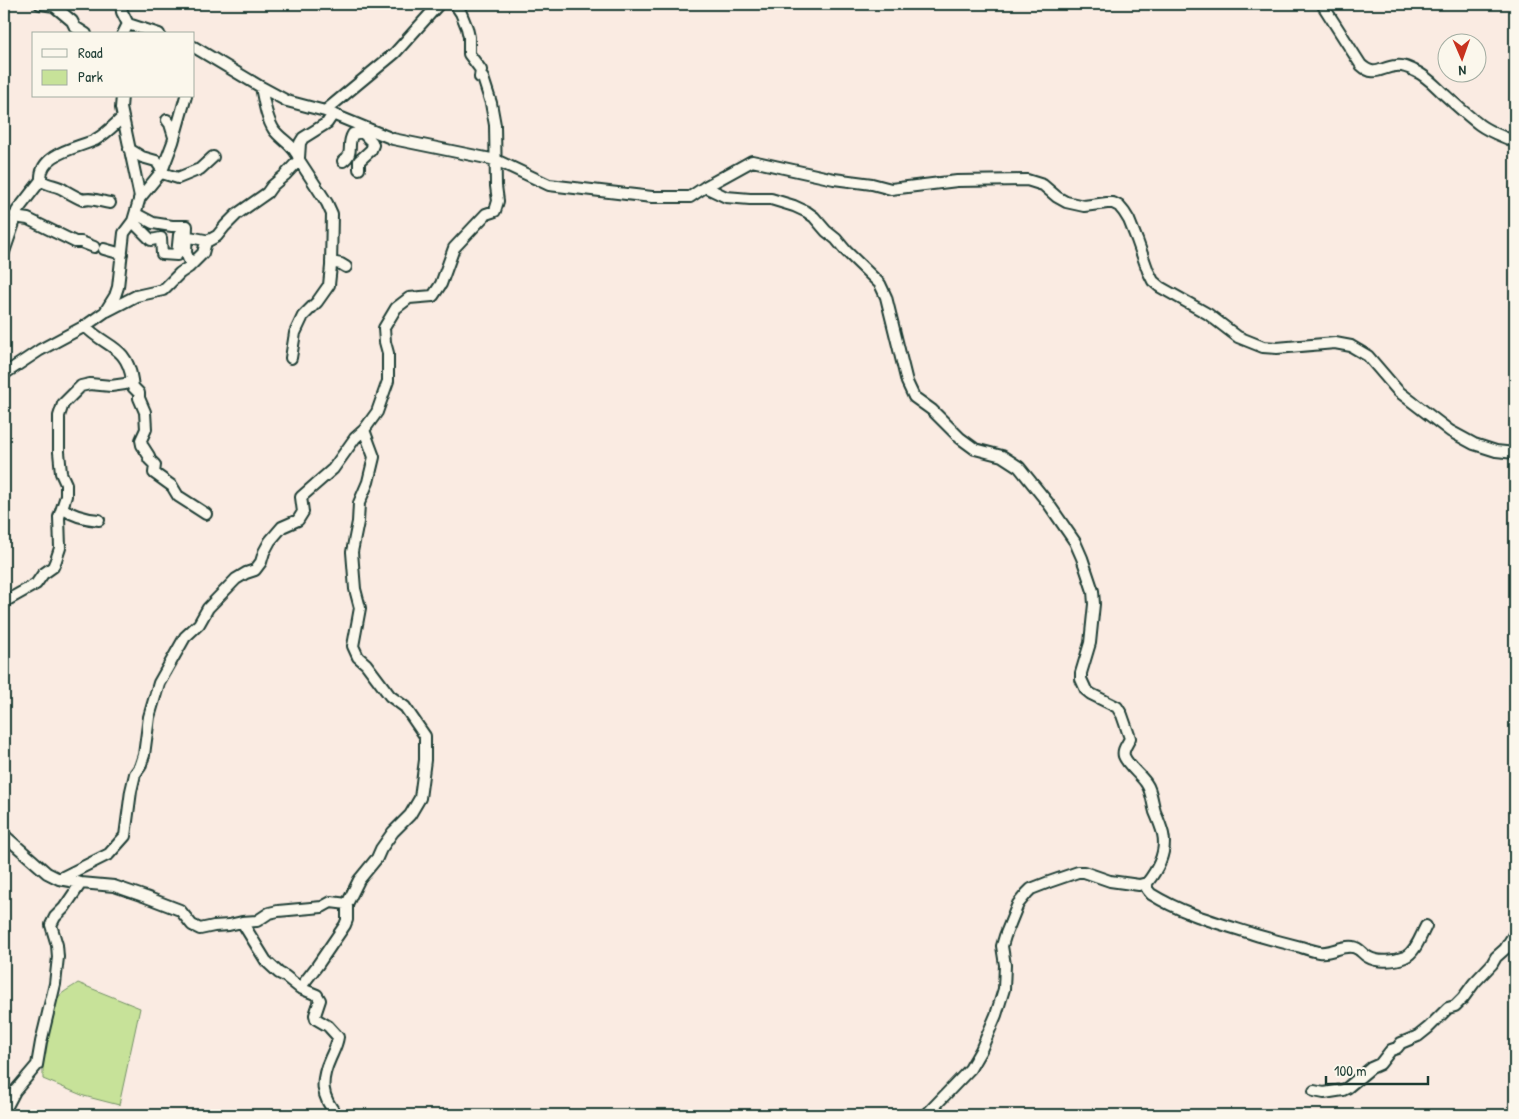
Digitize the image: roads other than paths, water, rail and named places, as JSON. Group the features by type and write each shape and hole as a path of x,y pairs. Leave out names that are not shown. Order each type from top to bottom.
{"street":[{"path":"40,4 54,6 83,32"},
{"path":"121,4 126,30 142,32"},
{"path":"4,374 40,350 85,326 105,312 136,296 163,290 180,272 191,265 203,253 206,242 217,236 237,214 267,193 272,186 285,176 299,159 300,143 304,138 327,123 329,113 395,52 439,4"},
{"path":"59,879 109,854 125,836 135,774 140,767 144,754 149,717 159,683 186,637 199,624 208,608 236,579 255,570 261,562 270,541 282,527 298,520 303,512 301,497 333,469 355,438 364,430 377,412 388,381 388,353 384,328 396,308 409,298 433,296 441,284 454,248 486,214 495,211 498,201 495,125 491,104 483,78 480,77 481,70 469,54 467,28 455,4"},
{"path":"1322,4 1365,69 1375,72 1400,66 1417,72 1431,81 1479,124 1515,142"},
{"path":"195,48 287,101 329,113 364,130 393,140 496,160 549,185 652,197 690,197 752,161 890,189 957,181 1027,180 1043,185 1066,202 1084,206 1112,203 1119,206 1129,220 1153,281 1160,287 1208,314 1238,337 1263,347 1276,348 1335,343 1351,346 1368,356 1398,391 1414,405 1450,431 1474,444 1496,451 1515,453"},
{"path":"261,87 274,131 289,144 332,214 329,285 317,302 303,316 295,333 291,358"},
{"path":"105,312 118,287 124,233 134,218 139,199 138,185 121,108 122,98"},
{"path":"139,199 162,171 185,98"},
{"path":"4,252 21,204 41,180 41,174 48,162 73,147 93,141 113,128 123,117"},
{"path":"167,120 174,138"},
{"path":"343,160 350,154 350,138 352,134 364,130"},
{"path":"359,169 358,161 371,150 373,145 364,130"},
{"path":"129,149 142,157 156,162 162,171 178,178 200,169 213,157"},
{"path":"41,180 47,184 64,189 66,192 83,200 88,198 110,203"},
{"path":"705,187 726,197 771,198 794,206 814,217 880,284 886,297 907,382 914,397 932,410 960,438 975,449 1008,459 1019,467 1048,503 1075,542 1092,591 1094,604 1090,643 1081,679 1086,690 1113,704 1120,712 1130,734 1124,754 1131,766 1150,788 1163,833 1163,849 1160,862 1157,870 1147,883 1139,885 1110,881 1084,872 1078,872 1031,889 1026,893 1018,904 1002,946 1005,965 1004,989 996,1015 977,1059 926,1115"},
{"path":"16,215 76,242 122,254"},
{"path":"134,218 151,240 161,238 162,254 177,255 179,234 205,240 206,242"},
{"path":"134,218 172,226 187,226 186,253 191,265"},
{"path":"331,262 342,264 346,267"},
{"path":"85,326 94,336 122,353 130,367 134,388 139,393 139,398 145,412 146,429 142,445 149,459 155,464 154,473 172,486 178,496 206,514"},
{"path":"4,602 36,584 43,574 53,567 60,548 59,517 66,496 60,466 58,422 63,404 81,386 90,384 111,386 125,384 132,380"},
{"path":"300,988 345,925 347,920 347,904 359,880 377,858 393,832 410,815 420,798 425,760 425,736 405,707 390,696 366,664 358,657 353,646 360,608 355,589 352,552 358,522 359,502 368,482 374,457 364,430"},
{"path":"62,508 89,520 99,520"},
{"path":"4,835 47,873 59,879 114,886 146,896 180,910 192,925 200,929 256,921 269,913 278,911 322,907 331,902 347,904"},
{"path":"4,1112 15,1091 38,1065 41,1042 55,984 58,957 57,945 51,925 54,917 64,908 81,883"},
{"path":"1147,883 1147,888 1151,894 1192,915 1317,952 1353,947 1358,948 1368,958 1373,959 1387,960 1406,957 1426,926"},
{"path":"242,922 266,961 300,988 317,995 320,1000 315,1015 316,1019 328,1026 338,1037 336,1047 328,1062 323,1092 328,1106 337,1115"},
{"path":"1314,1091 1324,1093 1347,1088 1371,1068 1380,1064 1391,1050 1397,1048 1401,1043 1418,1036 1448,1008 1455,1006 1463,998 1496,957 1505,949 1515,934"}]}
